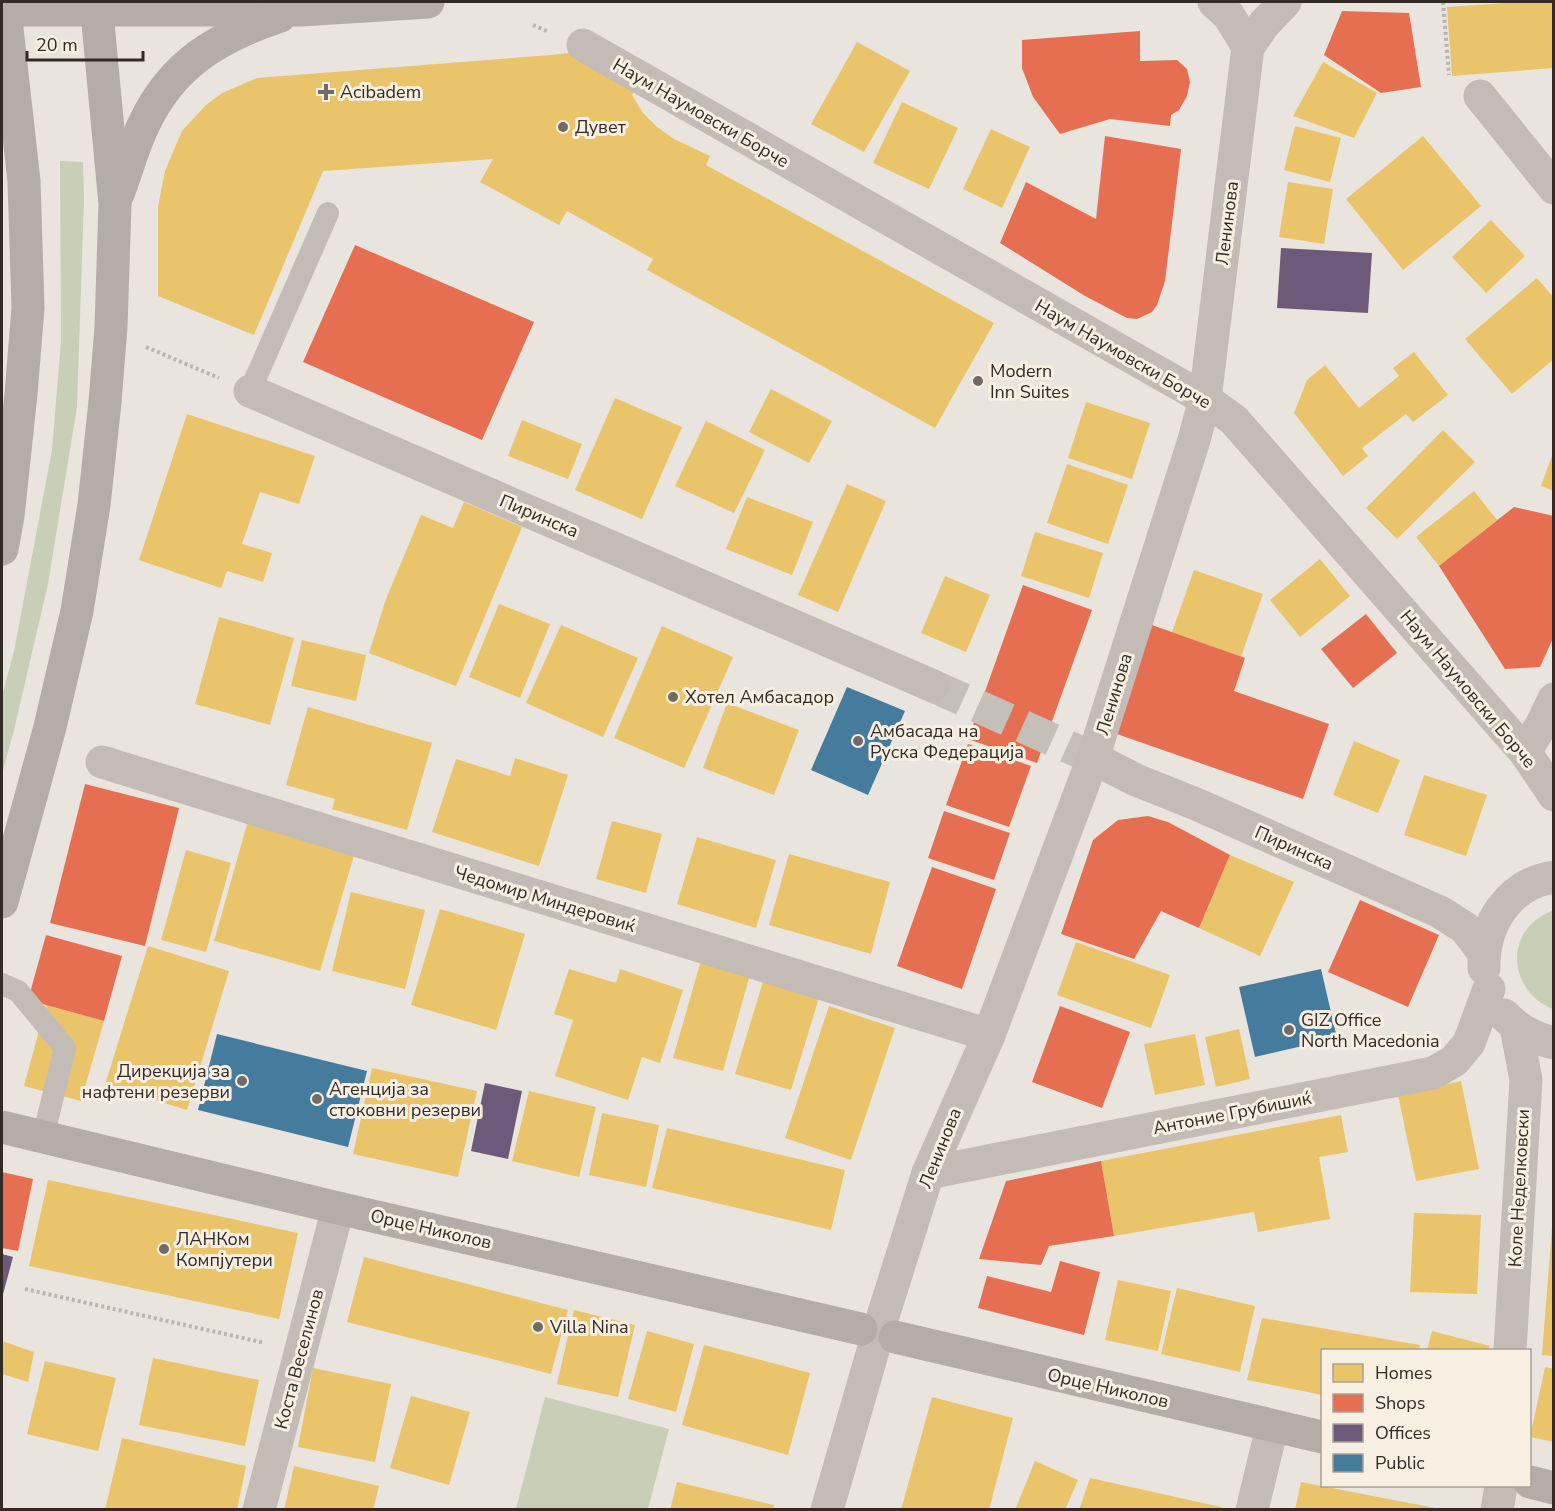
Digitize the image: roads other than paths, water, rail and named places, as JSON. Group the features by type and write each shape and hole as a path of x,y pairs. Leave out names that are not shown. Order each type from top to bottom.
{"street":[{"path":"2,549 8,516 20,405 28,308 24,181 3,7 97,6 300,10 428,2"},
{"path":"1214,2 1229,16 1248,47"},
{"name":"Ленинова","path":"827,1509 878,1332 928,1173 988,1035 1094,758 1205,399 1248,47 1264,24 1286,2"},
{"path":"2,902 50,727 77,611 94,505 105,402 111,327 115,204 97,6"},
{"path":"115,204 142,127 151,109 163,90 185,66 221,40 256,24 300,10"},
{"name":"Наум Наумовски Борче","path":"583,45 1205,399 1234,420 1525,752 1554,795"},
{"path":"1480,96 1554,188"},
{"path":"2,144 24,181"},
{"name":"Пиринска","path":"250,391 933,686"},
{"path":"1525,752 1554,699"},
{"name":"Пиринска","path":"1094,758 1136,780 1440,912 1465,928 1484,952"},
{"name":"Чедомир Миндеровиќ","path":"102,762 988,1035"},
{"path":"1554,877 1543,879 1521,890 1502,906 1489,928 1484,952 1484,971 1488,989 1499,1009 1516,1027 1535,1038 1554,1043"},
{"name":"Антоние Грубишиќ","path":"928,1173 1433,1073 1455,1061 1469,1043 1488,989"},
{"name":"Коле Неделковски","path":"1510,1349 1526,1080 1516,1027"},
{"name":"Орце Николов","path":"2,1127 339,1208 1321,1437"},
{"name":"Коста Веселинов","path":"259,1509 339,1208"},
{"path":"1252,1509 1272,1426"},
{"path":"1531,1482 1554,1488"},
{"path":"1497,1509 1501,1487"}],"lane":[{"path":"250,391 328,213"},
{"path":"2,984 18,991 64,1048 43,1137"}],"tunnel":[{"path":"933,686 1093,758"}],"place":[{"name":"Acibadem","path":"326,92"},
{"name":"Дувет","path":"563,127"},
{"name":"Modern Inn Suites","path":"978,381"},
{"name":"Хотел Амбасадор","path":"673,697"},
{"name":"Aмбасада на Руска Федерациjа","path":"858,741"},
{"name":"GIZ Office North Macedonia","path":"1289,1030"},
{"name":"Дирекција за нафтени резерви","path":"242,1081"},
{"name":"Агенција за стоковни резерви","path":"317,1099"},
{"name":"ЛАНКом Компјутери","path":"164,1249"},
{"name":"Villa Nina","path":"538,1327"}]}
